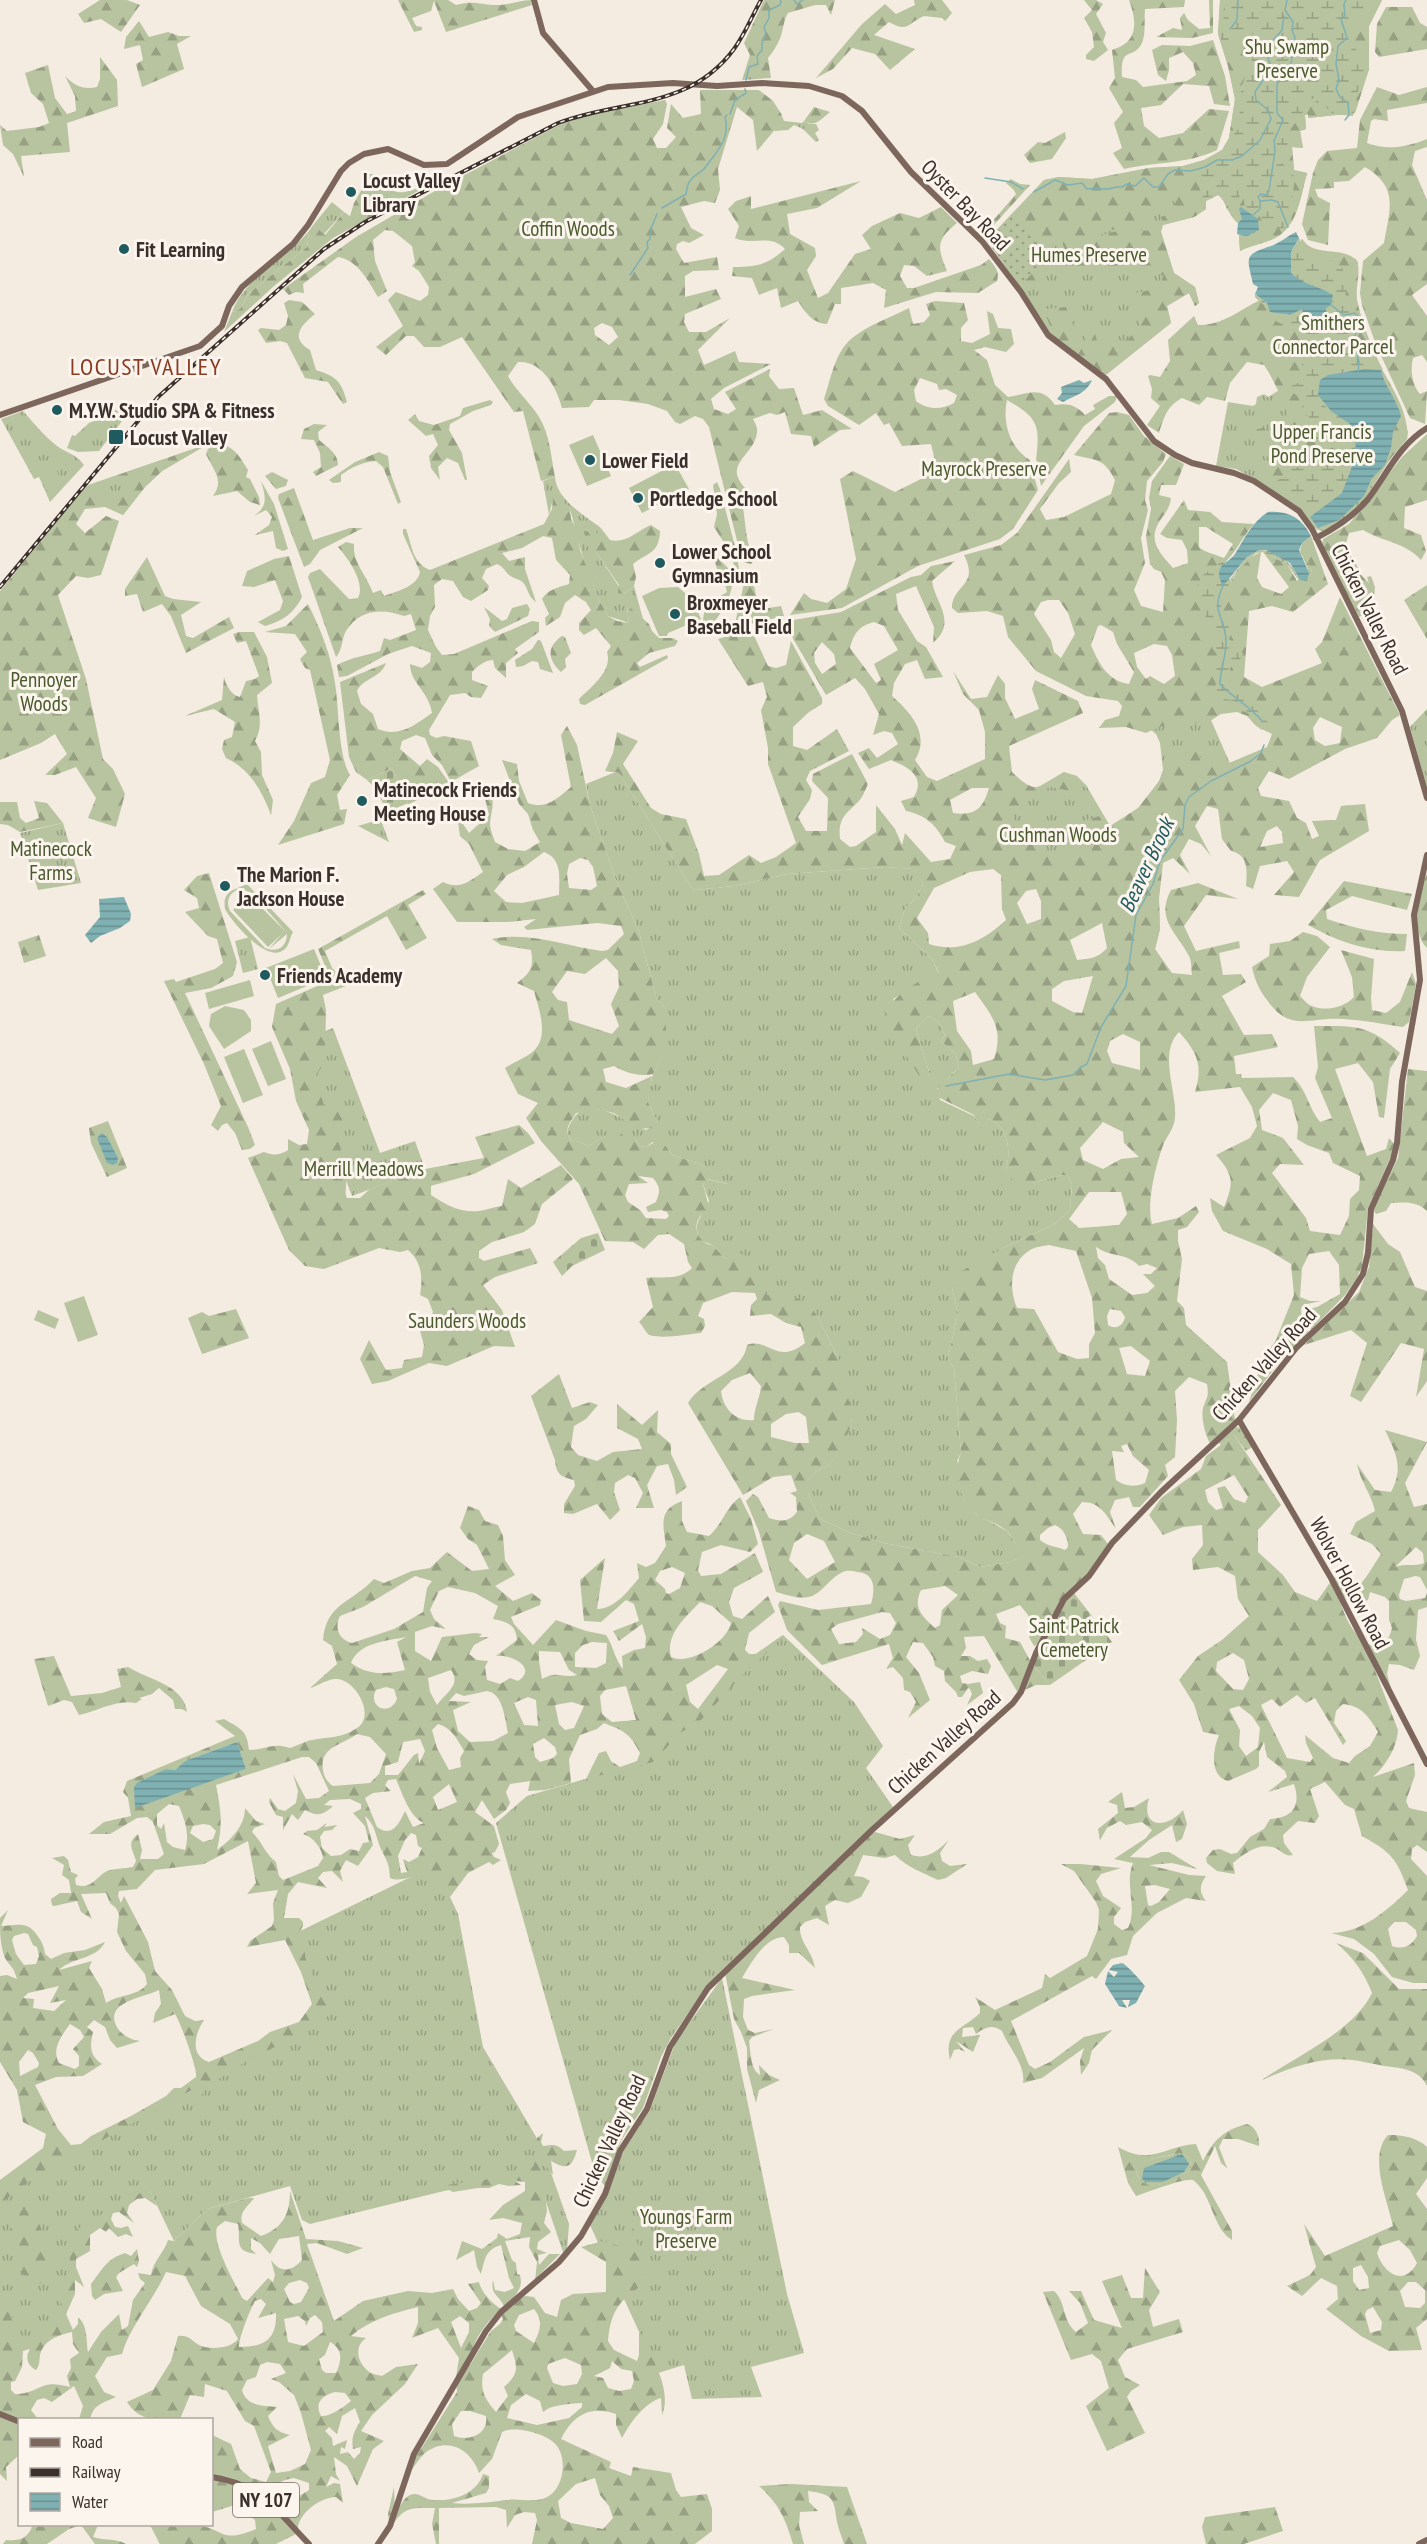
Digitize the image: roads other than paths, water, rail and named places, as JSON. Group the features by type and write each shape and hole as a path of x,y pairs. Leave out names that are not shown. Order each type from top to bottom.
{"main road":[{"path":"534,0 543,33 592,90"},
{"path":"584,82 608,87"},
{"name":"Oyster Bay Road","path":"0,415 196,347 220,328 229,306 242,287 287,250 301,235 335,180 355,158 384,148 424,165 447,164 518,117 592,90 608,87 673,83 717,86 762,83 808,86 842,96 862,111 911,172 982,241 1021,292 1048,335 1106,379 1154,441 1192,463 1234,473 1254,482 1299,511 1316,538"},
{"path":"1316,538 1337,527 1355,513 1373,492 1402,448 1427,428"},
{"name":"Oyster Bay Road","path":"1312,529 1324,534"},
{"path":"1320,548 1324,534"},
{"name":"Chicken Valley Road","path":"1316,538 1402,711 1427,798"},
{"name":"Chicken Valley Road","path":"378,2544 390,2526 414,2454 486,2331 501,2312 533,2287 568,2253 596,2210 605,2194 621,2151 647,2109 670,2047 708,1988 872,1830 1013,1703 1021,1692 1036,1653 1064,1599 1089,1576 1112,1543 1161,1491 1239,1420 1297,1347 1345,1302 1364,1274 1371,1209 1393,1160 1397,1143 1402,1082 1420,980 1414,915 1427,855"},
{"name":"Wolver Hollow Road","path":"1239,1420 1331,1578 1427,1764"},
{"path":"0,2414 18,2421"},
{"name":"NY 107","path":"213,2477 235,2481 254,2490 309,2544"},
{"path":"1419,2544 1427,2540"}],"water":[{"path":"1241,207 1258,219 1259,230 1247,236 1237,234 1238,223 1242,219 1239,209"},
{"path":"1296,232 1299,238 1291,252 1291,273 1301,281 1333,295 1331,305 1326,308 1327,322 1333,331 1326,331 1315,321 1311,323 1307,332 1302,309 1290,315 1270,312 1267,303 1255,294 1258,287 1253,284 1249,258 1256,252"},
{"path":"1364,369 1381,370 1401,416 1393,432 1391,448 1385,465 1372,478 1364,496 1339,520 1318,528 1310,517 1342,493 1356,456 1355,435 1350,424 1331,411 1318,395 1320,380 1328,375"},
{"path":"1079,380 1084,383 1092,380 1084,391 1076,396 1063,402 1057,399 1062,393 1061,387"},
{"path":"1268,512 1282,512 1294,516 1311,536 1302,543 1299,550 1309,573 1307,581 1300,580 1290,563 1266,550 1259,550 1247,557 1223,586 1219,574 1221,567 1232,558 1253,526"},
{"path":"124,897 131,914 130,921 91,943 85,935 100,917 99,899"},
{"path":"102,1133 107,1137 118,1158 117,1163 113,1165 107,1163 97,1138"},
{"path":"237,1742 246,1769 135,1808 134,1787 137,1783 166,1769 175,1770 185,1761"},
{"path":"1122,1963 1145,1986 1136,2003 1128,2007 1130,2000 1122,2000 1127,2008 1119,2006 1105,1984 1108,1971 1114,1977 1118,1972 1109,1970 1113,1965"},
{"path":"1182,2154 1189,2164 1184,2172 1163,2182 1145,2182 1142,2178 1144,2168"}],"waterway":[{"path":"746,80 749,67 758,64 757,56 762,50 766,34 764,27 769,18 769,10 780,5 781,0"},
{"path":"794,0 797,4 803,0"},
{"path":"1230,29 1237,20 1238,0"},
{"name":"Beaver Brook","path":"1287,0 1285,10 1293,22 1292,30 1295,38 1292,61 1277,84 1277,113 1283,120 1274,141 1275,151 1269,191 1266,195 1261,194 1258,197 1260,201 1278,202 1288,227"},
{"path":"1345,120 1349,115 1348,103 1340,97 1336,89 1339,80 1336,64 1338,46 1347,38 1341,19 1345,16 1346,0"},
{"path":"1034,192 1055,180 1068,185 1082,183 1087,189 1107,189 1127,184 1135,186 1144,178 1153,187 1159,187 1168,174 1175,170 1191,171 1217,160 1232,160 1242,156 1260,140 1271,119 1268,110 1256,100 1255,92 1272,67 1267,50 1282,30 1284,16"},
{"path":"730,114 735,100 746,93 745,89"},
{"path":"662,208 686,194 689,182 704,169 717,152 726,133 725,117 727,115"},
{"path":"985,178 1011,182 1023,189"},
{"path":"1253,215 1260,209 1260,202"},
{"path":"630,275 648,248 647,242 650,239 650,231 657,214"},
{"name":"Beaver Brook","path":"1330,304 1344,315 1355,313 1360,318 1354,340 1359,362 1358,371"},
{"name":"Beaver Brook","path":"1224,584 1218,602 1226,642 1220,684 1262,721"},
{"name":"Beaver Brook","path":"946,1086 1009,1074 1045,1080 1073,1075 1087,1064 1101,1027 1126,986 1136,915 1153,884 1160,861 1183,829 1185,805 1189,797 1211,781 1251,761 1261,753 1264,745"}],"railway":[{"path":"0,587 158,397 324,249 365,222 558,123 582,115 653,100 697,83 716,69 734,49 761,0"}],"place":[{"name":"Locust Valley Library","path":"351,192"},
{"name":"Fit Learning","path":"124,249"},
{"name":"M.Y.W. Studio SPA & Fitness","path":"57,410"},
{"name":"Locust Valley","path":"116,437"},
{"name":"Lower Field","path":"590,460"},
{"name":"Portledge School","path":"638,498"},
{"name":"Lower School Gymnasium","path":"660,563"},
{"name":"Broxmeyer Baseball Field","path":"675,614"},
{"name":"Matinecock Friends Meeting House","path":"362,801"},
{"name":"The Marion F. Jackson House","path":"225,886"},
{"name":"Friends Academy","path":"265,975"}],"district":[{"name":"LOCUST VALLEY","path":"146,366"}],"park label":[{"name":"Shu Swamp Preserve","path":"1287,58"},
{"name":"Coffin Woods","path":"568,228"},
{"name":"Humes Preserve","path":"1089,254"},
{"name":"Smithers Connector Parcel","path":"1333,334"},
{"name":"Upper Francis Pond Preserve","path":"1322,443"},
{"name":"Mayrock Preserve","path":"984,468"},
{"name":"Pennoyer Woods","path":"44,691"},
{"name":"Cushman Woods","path":"1058,834"},
{"name":"Matinecock Farms","path":"51,860"},
{"name":"Merrill Meadows","path":"364,1168"},
{"name":"Saunders Woods","path":"467,1320"},
{"name":"Saint Patrick Cemetery","path":"1074,1637"},
{"name":"Youngs Farm Preserve","path":"686,2228"}]}
